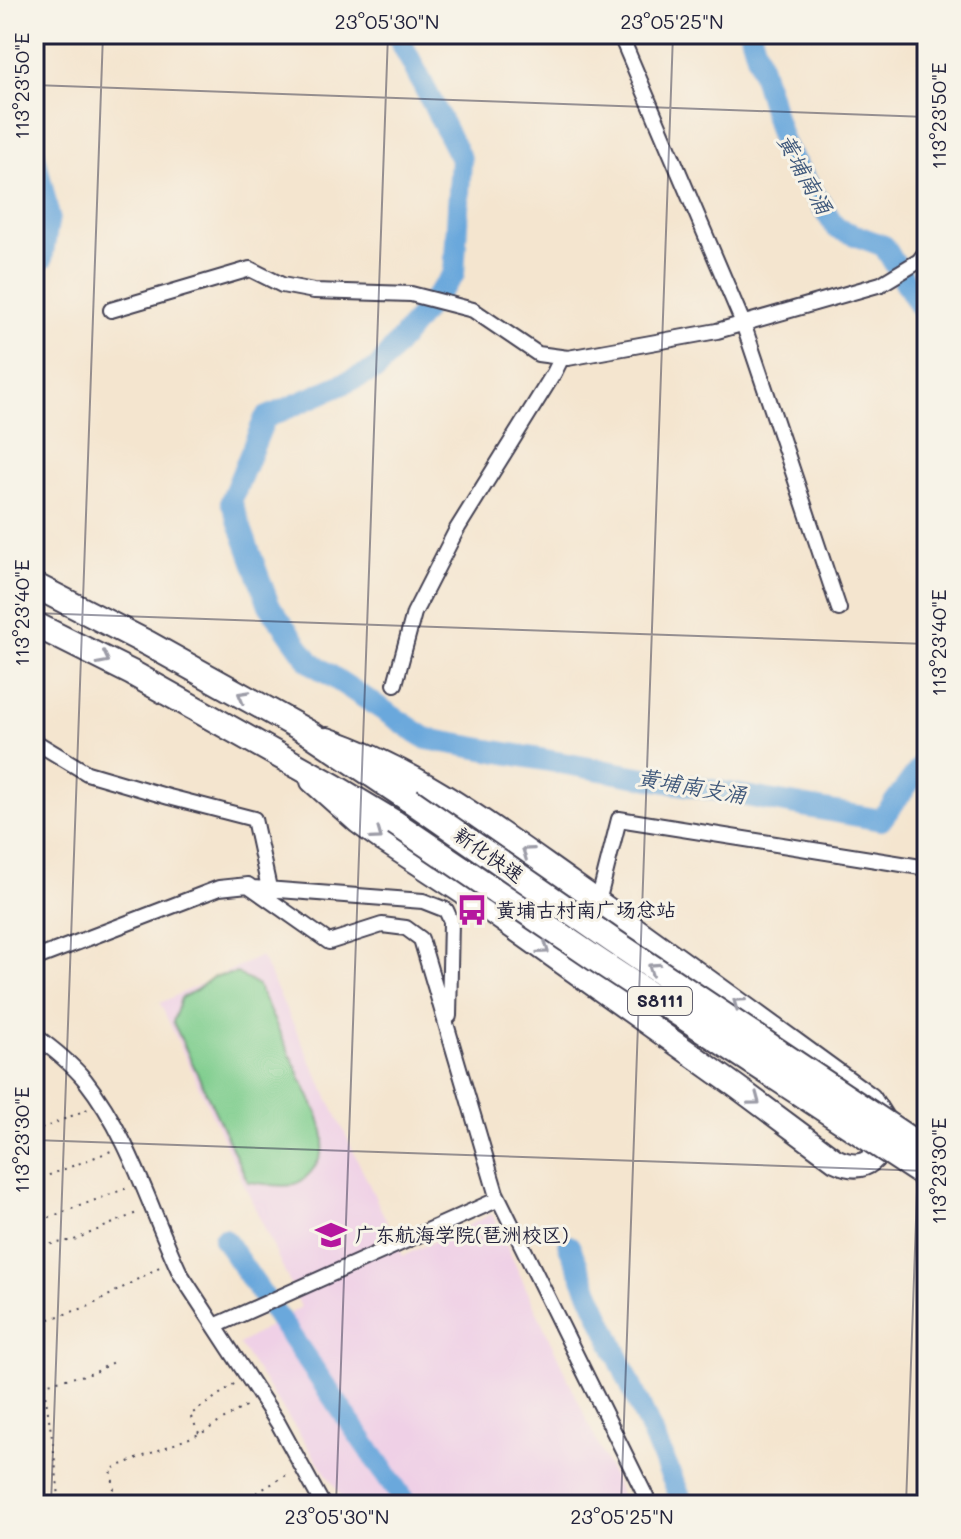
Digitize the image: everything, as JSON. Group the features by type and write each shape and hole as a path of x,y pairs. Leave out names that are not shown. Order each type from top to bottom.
{"highway":[{"name":"新化快速","path":"34,585 149,644 311,734 927,1151"},
{"name":"新化快速","path":"34,624 132,673 395,823 927,1177"},
{"path":"297,767 367,828 600,988 835,1160 857,1166 867,1164 874,1158 883,1144 887,1126 870,1099 481,819 376,758 311,734"}],"street":[{"path":"620,34 743,323 839,609"},
{"path":"111,310 250,269 282,285 314,291 411,294 473,310 538,354 568,358 717,331 881,284 923,256"},
{"path":"395,684 414,613 421,599 457,529 562,357"},
{"path":"34,741 87,773 254,819 269,888"},
{"path":"598,902 619,819 927,868"},
{"path":"34,959 219,888 248,885 329,942 382,925 406,928 421,939 499,1199 650,1505"},
{"path":"253,888 423,901 446,910 451,921 449,1033"},
{"path":"34,1035 63,1057 102,1103 126,1146 180,1273 278,1423 323,1505"},
{"path":"215,1326 499,1199"}],"path":[{"path":"34,1132 102,1103"},
{"path":"34,1181 126,1146"},
{"path":"34,1223 142,1182"},
{"path":"35,1247 74,1240 152,1206"},
{"path":"34,1242 34,1256"},
{"path":"60,1505 34,1324 90,1306 173,1259"},
{"path":"34,1386 94,1373 113,1362"},
{"path":"199,1435 190,1415 247,1375"},
{"path":"109,1505 114,1488 111,1469 199,1435 261,1396"},
{"path":"236,1505 302,1466"}],"shaded area":[{"name":"广东航海学院(琶洲校区)","path":"261,956 403,1256 492,1214 626,1505 347,1505 239,1344 301,1307 160,1003"}],"green space":[{"path":"237,973 258,986 323,1130 324,1142 318,1162 310,1174 292,1185 248,1182 173,1022 181,998 213,977"}],"waterway":[{"path":"397,34 461,159 454,274 377,369 265,418 231,501 269,605 310,662 427,739 881,820 927,759"},
{"name":"黄埔南涌","path":"751,34 783,144 836,228 884,246 927,318"},
{"path":"34,152 49,216 42,259 34,262"},
{"path":"224,1239 407,1505"},
{"name":"黄埔南支涌","path":"569,1246 684,1505"}],"place":[{"name":"黄埔古村南广场总站","path":"472,910"},
{"name":"广东航海学院(琶洲校区)","path":"331,1235"}]}
